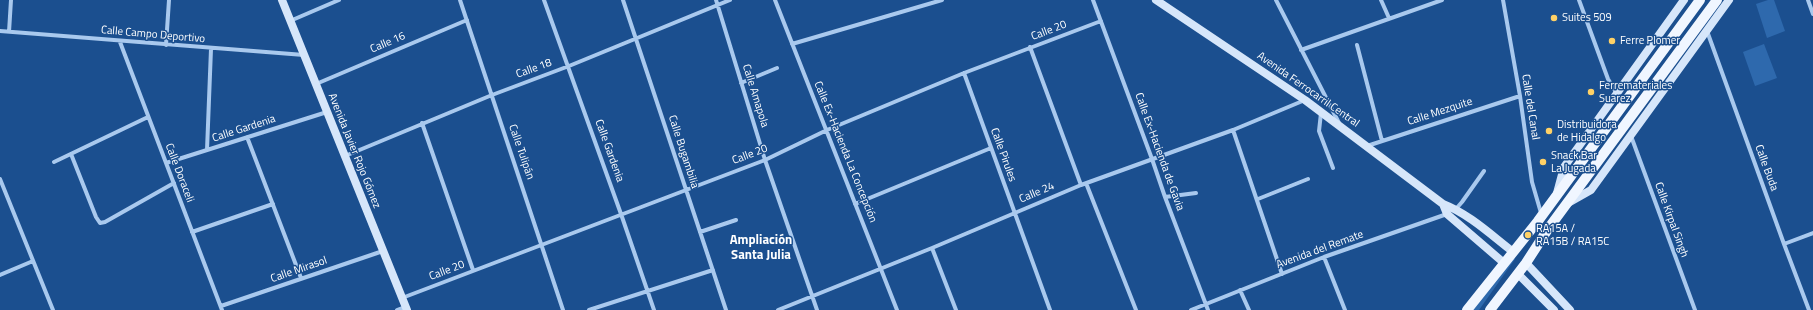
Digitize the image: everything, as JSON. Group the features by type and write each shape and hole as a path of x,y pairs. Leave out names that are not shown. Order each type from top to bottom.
{"main road":[{"path":"1467,310 1512,251 1542,215 1700,0"},
{"path":"1490,310 1518,274 1587,177 1718,0"}],"street":[{"path":"9,32 11,0"},
{"path":"166,45 169,0"},
{"name":"Avenida Javier Rojo Gómez","path":"282,0 406,308"},
{"path":"290,21 339,0"},
{"name":"Calle Tulipán","path":"460,0 563,310"},
{"name":"Calle Gardenia","path":"544,0 622,214 654,310"},
{"name":"Calle Bugambilia","path":"623,0 726,310"},
{"name":"Calle Amapola","path":"716,0 765,160 817,310"},
{"name":"Calle 18","path":"344,156 422,122 569,66 730,0"},
{"name":"Calle Ex-Hacienda La Concepción","path":"775,0 897,310"},
{"path":"792,44 942,0"},
{"name":"Calle Ex-Hacienda de Gavia","path":"1093,0 1208,310"},
{"name":"Avenida Ferrocarril Central","path":"1156,0 1321,111 1443,204 1456,209 1512,251"},
{"path":"1276,0 1340,125"},
{"path":"1380,0 1389,18"},
{"path":"1301,50 1442,0"},
{"name":"Calle del Canal","path":"1503,0 1520,96 1532,182 1542,215"},
{"path":"1579,0 1608,79 1617,94"},
{"path":"1556,196 1564,167 1684,0"},
{"path":"1568,204 1591,190 1729,0"},
{"path":"1808,0 1813,14"},
{"name":"Calle 16","path":"315,84 467,20"},
{"name":"Calle 20","path":"402,298 685,189 765,160 827,130 1030,47 1101,21"},
{"name":"Calle Campo Deportivo","path":"0,31 120,42 304,55"},
{"name":"Calle Buda","path":"1707,31 1809,310"},
{"name":"Calle Doraceli","path":"120,42 221,308"},
{"path":"1357,45 1382,141"},
{"path":"1030,47 1136,310"},
{"path":"207,150 211,49"},
{"path":"741,84 776,68"},
{"name":"Calle Pirules","path":"964,74 1050,310"},
{"name":"Calle Mezquite","path":"1367,146 1520,96"},
{"name":"Calle 24","path":"778,310 932,248 1084,184 1232,130 1305,100"},
{"path":"1321,111 1319,131 1333,168"},
{"name":"Calle Gardenia","path":"166,163 327,112"},
{"path":"54,162 148,117"},
{"path":"422,122 473,270"},
{"path":"1232,130 1258,199 1282,274"},
{"name":"Calle Kirpal Singh","path":"1631,135 1695,310"},
{"path":"247,137 301,278"},
{"path":"855,204 991,148"},
{"path":"71,154 96,217 100,223 105,222 174,183"},
{"path":"1456,209 1484,171"},
{"path":"0,179 53,310"},
{"path":"1258,199 1308,179"},
{"path":"1165,197 1196,193"},
{"path":"192,232 273,204"},
{"path":"1443,204 1447,214 1504,263"},
{"name":"Avenida del Remate","path":"1191,310 1324,257 1447,214 1456,209"},
{"path":"700,232 736,220"},
{"path":"1784,244 1813,233"},
{"path":"932,248 956,310"},
{"name":"Calle Mirasol","path":"221,308 301,278 383,250"},
{"path":"1324,257 1345,310"},
{"path":"0,275 33,261"},
{"path":"1526,263 1570,310"},
{"path":"589,310 713,270"},
{"path":"1518,274 1554,310"},
{"path":"1240,290 1249,310"},
{"path":"397,310 406,308"}],"shaded area":[{"path":"1768,0 1774,0 1785,31 1767,38 1756,4"},
{"path":"1764,44 1777,78 1755,86 1743,52"},
{"path":"1511,256 1515,259 1479,310 1471,310"}],"place":[{"name":"Suites 509","path":"1554,18"},
{"name":"Ferre Plomer","path":"1612,41"},
{"name":"Ferremateriales Suarez","path":"1591,92"},
{"name":"Distribuidora de Hidalgo","path":"1549,131"},
{"name":"Snack Bar La Jugada","path":"1543,162"},
{"name":"RA15A / RA15B / RA15C","path":"1528,235"}],"district":[{"name":"Ampliación Santa Julia","path":"761,248"}]}
